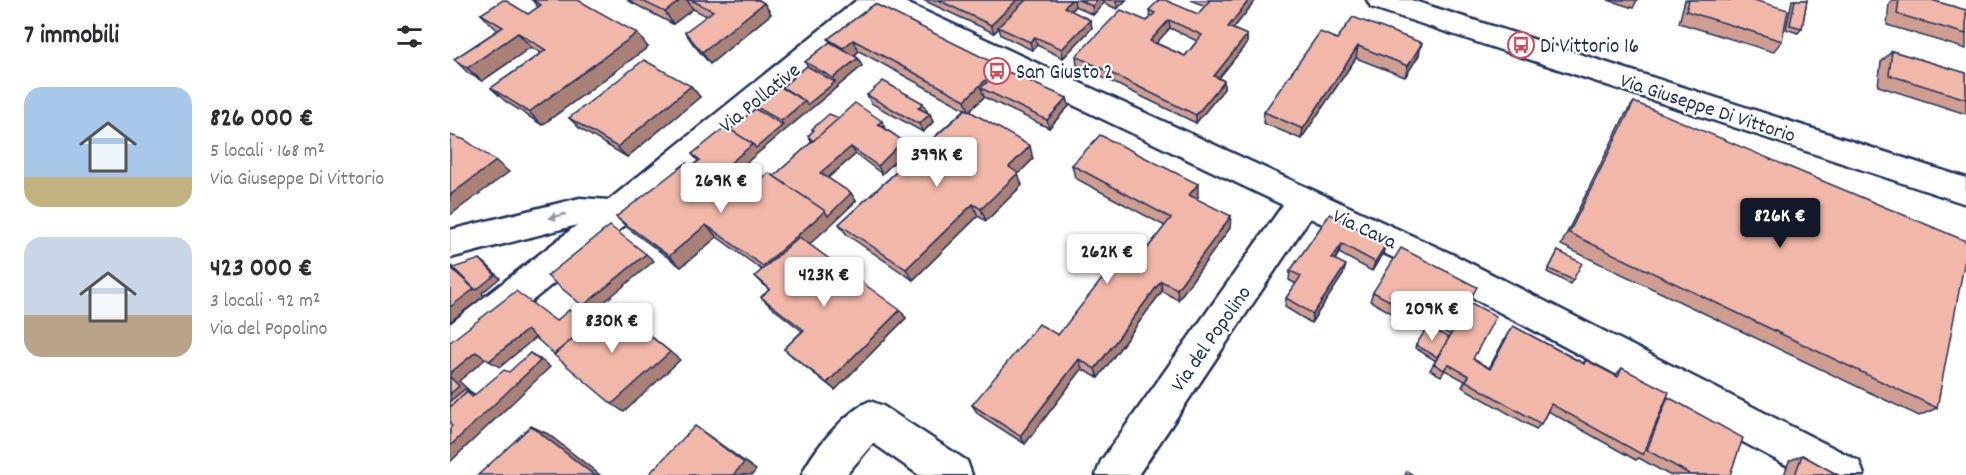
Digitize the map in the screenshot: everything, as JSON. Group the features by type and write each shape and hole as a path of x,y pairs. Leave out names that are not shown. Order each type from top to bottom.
{"street":[{"path":"832,0 845,26"},
{"name":"Via Pollative","path":"450,345 614,215 876,0"},
{"name":"Via Cava","path":"876,0 1453,271 1845,475"},
{"name":"Via Giuseppe Di Vittorio","path":"1381,0 1966,191"},
{"name":"Via del Popolino","path":"1115,475 1305,200"},
{"path":"450,244 580,211 601,211 614,215"},
{"path":"821,475 870,419 953,475"}],"building":[{"path":"503,0 528,14 541,5 532,0 578,0 637,33 529,112 491,88 546,50 518,33 467,68 454,59 503,27 481,14"},
{"path":"640,0 681,0 665,12"},
{"path":"691,0 759,0 764,3 702,52 685,32 713,11"},
{"path":"938,0 1017,0 991,25"},
{"path":"1026,0 1071,0 1064,7 1090,20 1062,49 1035,37 1030,42 998,27"},
{"path":"1079,0 1098,0 1092,6"},
{"path":"1159,0 1165,0 1198,14 1210,0 1249,0 1228,27 1247,35 1214,76 1224,81 1196,115 1076,56 1121,10 1147,21 1155,13 1149,10","holes":["1169,20 1202,35 1185,56 1150,41"]},
{"path":"1689,0 1754,0 1788,10 1782,41 1686,11"},
{"path":"1795,0 1807,0 1802,28 1790,25"},
{"path":"1899,0 1931,0 1966,10 1966,34 1897,14"},
{"path":"875,4 1000,66 965,100 853,40 843,48 828,39"},
{"path":"1353,17 1422,43 1408,66 1358,46 1303,129 1264,112 1320,32 1337,39"},
{"path":"830,42 858,58 833,78 805,62"},
{"path":"1892,51 1966,73 1966,99 1889,75"},
{"path":"644,60 691,86 617,147 569,118"},
{"path":"807,66 835,82 807,105 805,101 782,87"},
{"path":"1001,69 1067,98 1047,120 981,88"},
{"path":"883,81 923,103 918,108 930,114 919,124 867,95"},
{"path":"777,85 805,101 781,121 753,105"},
{"path":"1634,102 1966,241 1966,254 1937,408 1569,233"},
{"path":"855,103 882,121 878,124 903,141 878,166 851,147 820,173 851,193 828,216 825,211 774,176"},
{"path":"755,109 783,125 756,148 730,130"},
{"path":"966,109 1030,146 1009,167 1018,173 981,209 973,204 906,269 839,224"},
{"path":"829,114 839,118 813,141 808,136 814,130 812,129"},
{"path":"726,127 753,144 711,179 691,167 700,160 692,154"},
{"path":"450,135 465,140 496,161 450,195"},
{"path":"1100,135 1198,184 1189,195 1231,216 1177,289 1161,281 1095,369 1079,359 1020,436 972,405 1039,324 1058,335 1121,255 1136,263 1171,218 1072,165"},
{"path":"686,163 738,197 769,173 825,211 763,266 706,225 669,256 616,217"},
{"path":"1330,214 1387,243 1375,262 1342,244 1332,258 1346,265 1313,314 1286,298 1301,276 1290,271"},
{"path":"610,226 646,254 583,306 547,276"},
{"path":"799,237 900,310 827,383 784,349 804,330 761,297 770,289 755,276"},
{"path":"1401,248 1477,287 1455,326 1407,301 1403,308 1373,292"},
{"path":"1558,251 1582,263 1573,280 1549,269"},
{"path":"480,259 495,275 476,290 453,268"},
{"path":"450,267 474,289 450,307"},
{"path":"516,291 556,321 569,310 588,326 554,354 527,330 489,361 476,352 450,373 450,342"},
{"path":"1469,302 1496,316 1473,359 1490,369 1513,326 1584,364 1586,360 1618,377 1622,368 1669,392 1643,455 1551,404 1541,424 1466,381 1469,376 1448,364 1444,370 1434,364"},
{"path":"612,305 670,352 612,404 554,355"},
{"path":"1428,326 1449,338 1437,357 1416,345"},
{"path":"530,353 540,361 450,446 452,426 450,407 467,391 472,397 504,370 509,372"},
{"path":"450,377 459,386 450,394"},
{"path":"465,389 473,394 467,391 450,407 450,401"},
{"path":"1668,397 1743,438 1730,475 1691,475 1647,450"},
{"path":"531,426 594,475 478,475"},
{"path":"695,426 744,463 733,475 648,475"},
{"path":"1802,455 1838,475 1795,475"}],"place":[{"name":"Di Vittorio 16","path":"1521,45"},
{"name":"San Giusto 2","path":"997,71"}]}
